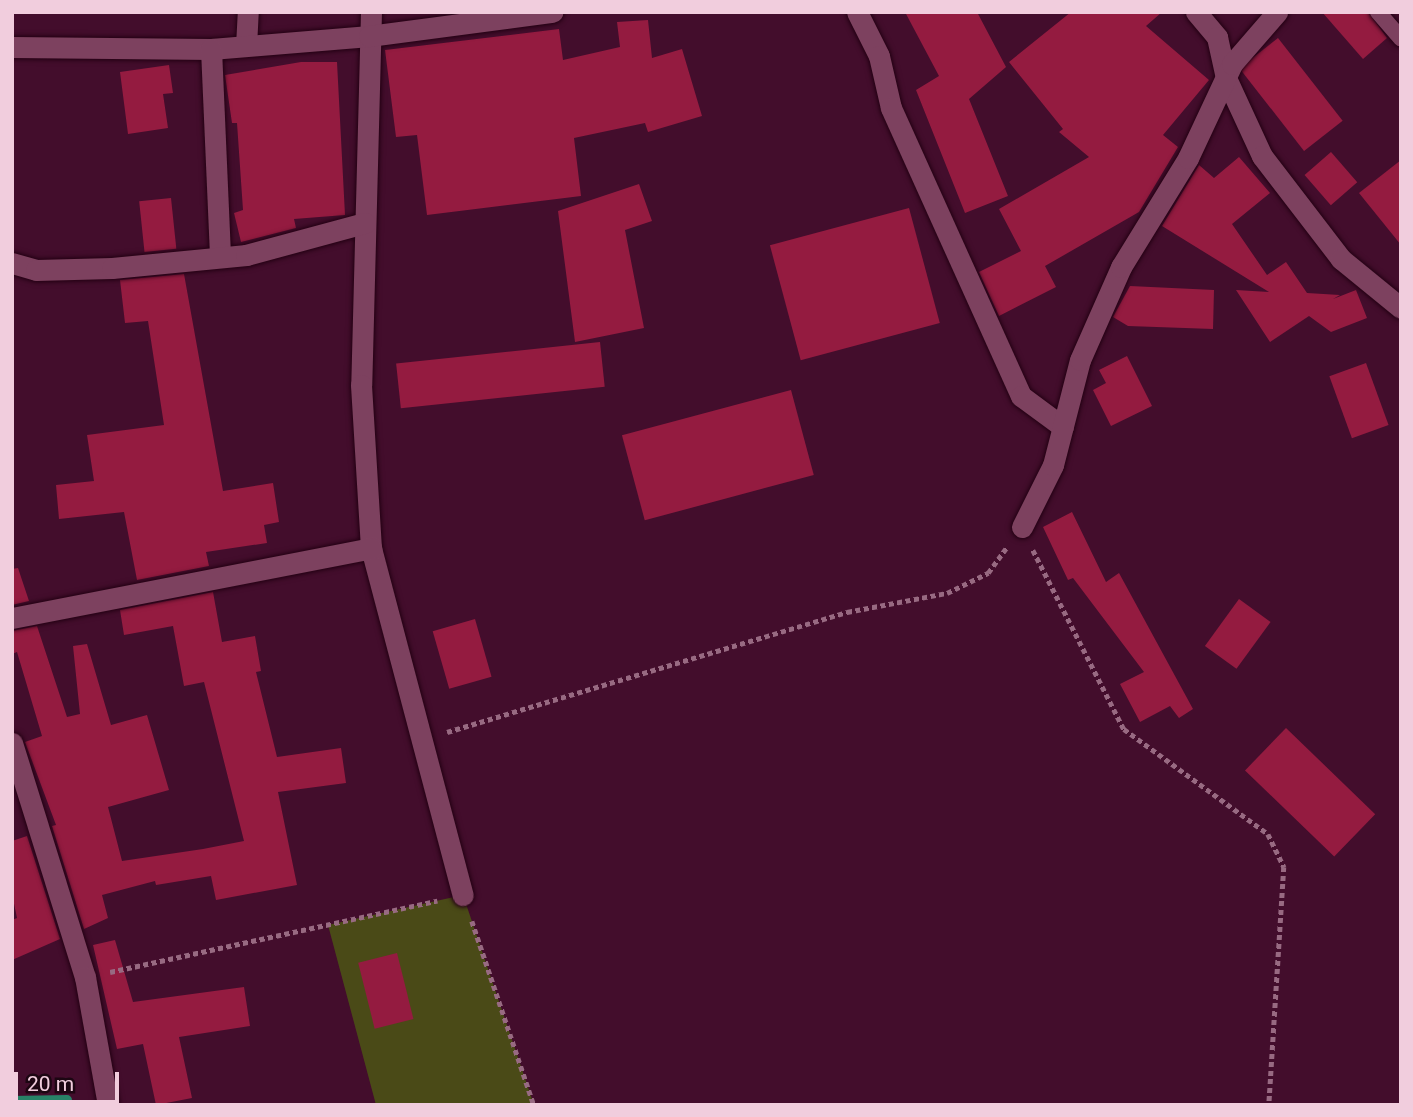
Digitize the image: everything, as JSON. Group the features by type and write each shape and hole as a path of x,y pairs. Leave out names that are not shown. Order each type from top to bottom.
{"street":[{"path":"246,46 248,12"},
{"path":"371,12 361,384 371,548 463,895"},
{"path":"12,47 211,49 369,36 552,12"},
{"path":"858,12 879,56 891,108 1021,396 1063,427"},
{"path":"1196,12 1217,37 1226,78 1262,156 1341,259 1401,308"},
{"path":"1022,527 1053,466 1080,360 1121,267 1188,158 1232,64 1277,12"},
{"path":"211,49 220,257"},
{"path":"12,263 47,270 220,257 365,223"},
{"path":"12,618 371,548"},
{"path":"12,743 85,977 108,1105"}],"lane":[{"path":"1378,12 1401,38"}],"path":[{"path":"420,741 847,612 947,593 988,573 1022,527 1124,729 1268,834 1284,867 1269,1105"},
{"path":"85,977 463,895 534,1105"}],"shaded area":[{"path":"463,895 534,1105 376,1105 328,925"}],"building":[{"path":"905,12 977,12 1006,67 969,99 1008,196 965,213 916,90 939,76"},
{"path":"1071,12 1162,12 1146,26 1209,80 1163,135 1178,147 1139,212 1045,266 1056,287 999,316 979,272 1021,251 999,209 1089,157 1059,132 1063,129 1009,62"},
{"path":"1322,12 1368,12 1387,38 1363,59"},
{"path":"648,20 652,58 682,49 702,116 648,132 645,123 574,138 581,196 427,215 417,135 396,137 385,50 559,29 563,60 620,47 617,22"},
{"path":"1278,38 1343,121 1304,151 1239,68"},
{"path":"301,62 337,62 345,215 294,219 296,228 241,242 234,213 243,210 237,123 232,123 225,75"},
{"path":"169,65 173,93 163,94 168,128 128,134 120,72"},
{"path":"1331,152 1357,182 1331,205 1305,175"},
{"path":"1239,157 1270,193 1232,224 1267,275 1286,262 1307,293 1340,295 1333,299 1356,290 1367,318 1331,332 1309,316 1270,342 1236,290 1269,292 1162,226 1199,165 1214,178"},
{"path":"1401,160 1401,245 1359,193"},
{"path":"639,184 652,221 625,230 644,328 575,342 558,211"},
{"path":"171,198 176,249 145,252 139,201"},
{"path":"909,208 940,323 801,360 770,245"},
{"path":"184,274 223,491 273,483 279,522 264,525 267,543 206,552 209,566 137,580 124,512 59,519 56,485 94,481 87,435 164,425 148,321 125,323 120,280"},
{"path":"1130,286 1214,290 1213,329 1128,326 1113,317"},
{"path":"600,342 605,387 401,408 396,363"},
{"path":"1127,356 1152,406 1111,426 1093,390 1106,383 1099,370"},
{"path":"1366,363 1389,425 1352,438 1329,376"},
{"path":"791,390 814,475 645,520 622,435"},
{"path":"1072,512 1106,582 1119,573 1193,709 1179,718 1170,706 1140,722 1120,684 1144,672 1073,578 1068,580 1043,527"},
{"path":"18,568 29,601 12,605 12,569"},
{"path":"213,592 222,642 255,636 261,671 256,672 277,757 341,748 346,783 278,792 297,885 216,900 211,876 156,885 155,881 102,895 108,918 84,929 52,826 56,825 25,742 42,736 17,652 12,654 12,631 37,626 67,717 80,714 73,646 87,644 111,725 147,715 169,790 108,807 122,861 203,849 244,841 204,682 184,686 173,626 124,635 120,610"},
{"path":"1239,599 1271,622 1236,669 1205,646"},
{"path":"475,619 492,677 449,689 433,631"},
{"path":"1286,728 1375,814 1334,857 1245,770"},
{"path":"27,836 60,939 12,960 12,920 17,918 12,894 12,841"},
{"path":"115,940 133,1002 244,987 250,1026 179,1037 192,1098 156,1105 143,1044 117,1049 93,945"},
{"path":"397,953 413,1019 375,1029 358,963"}],"waterway":[{"path":"12,1101 67,1100"}]}
